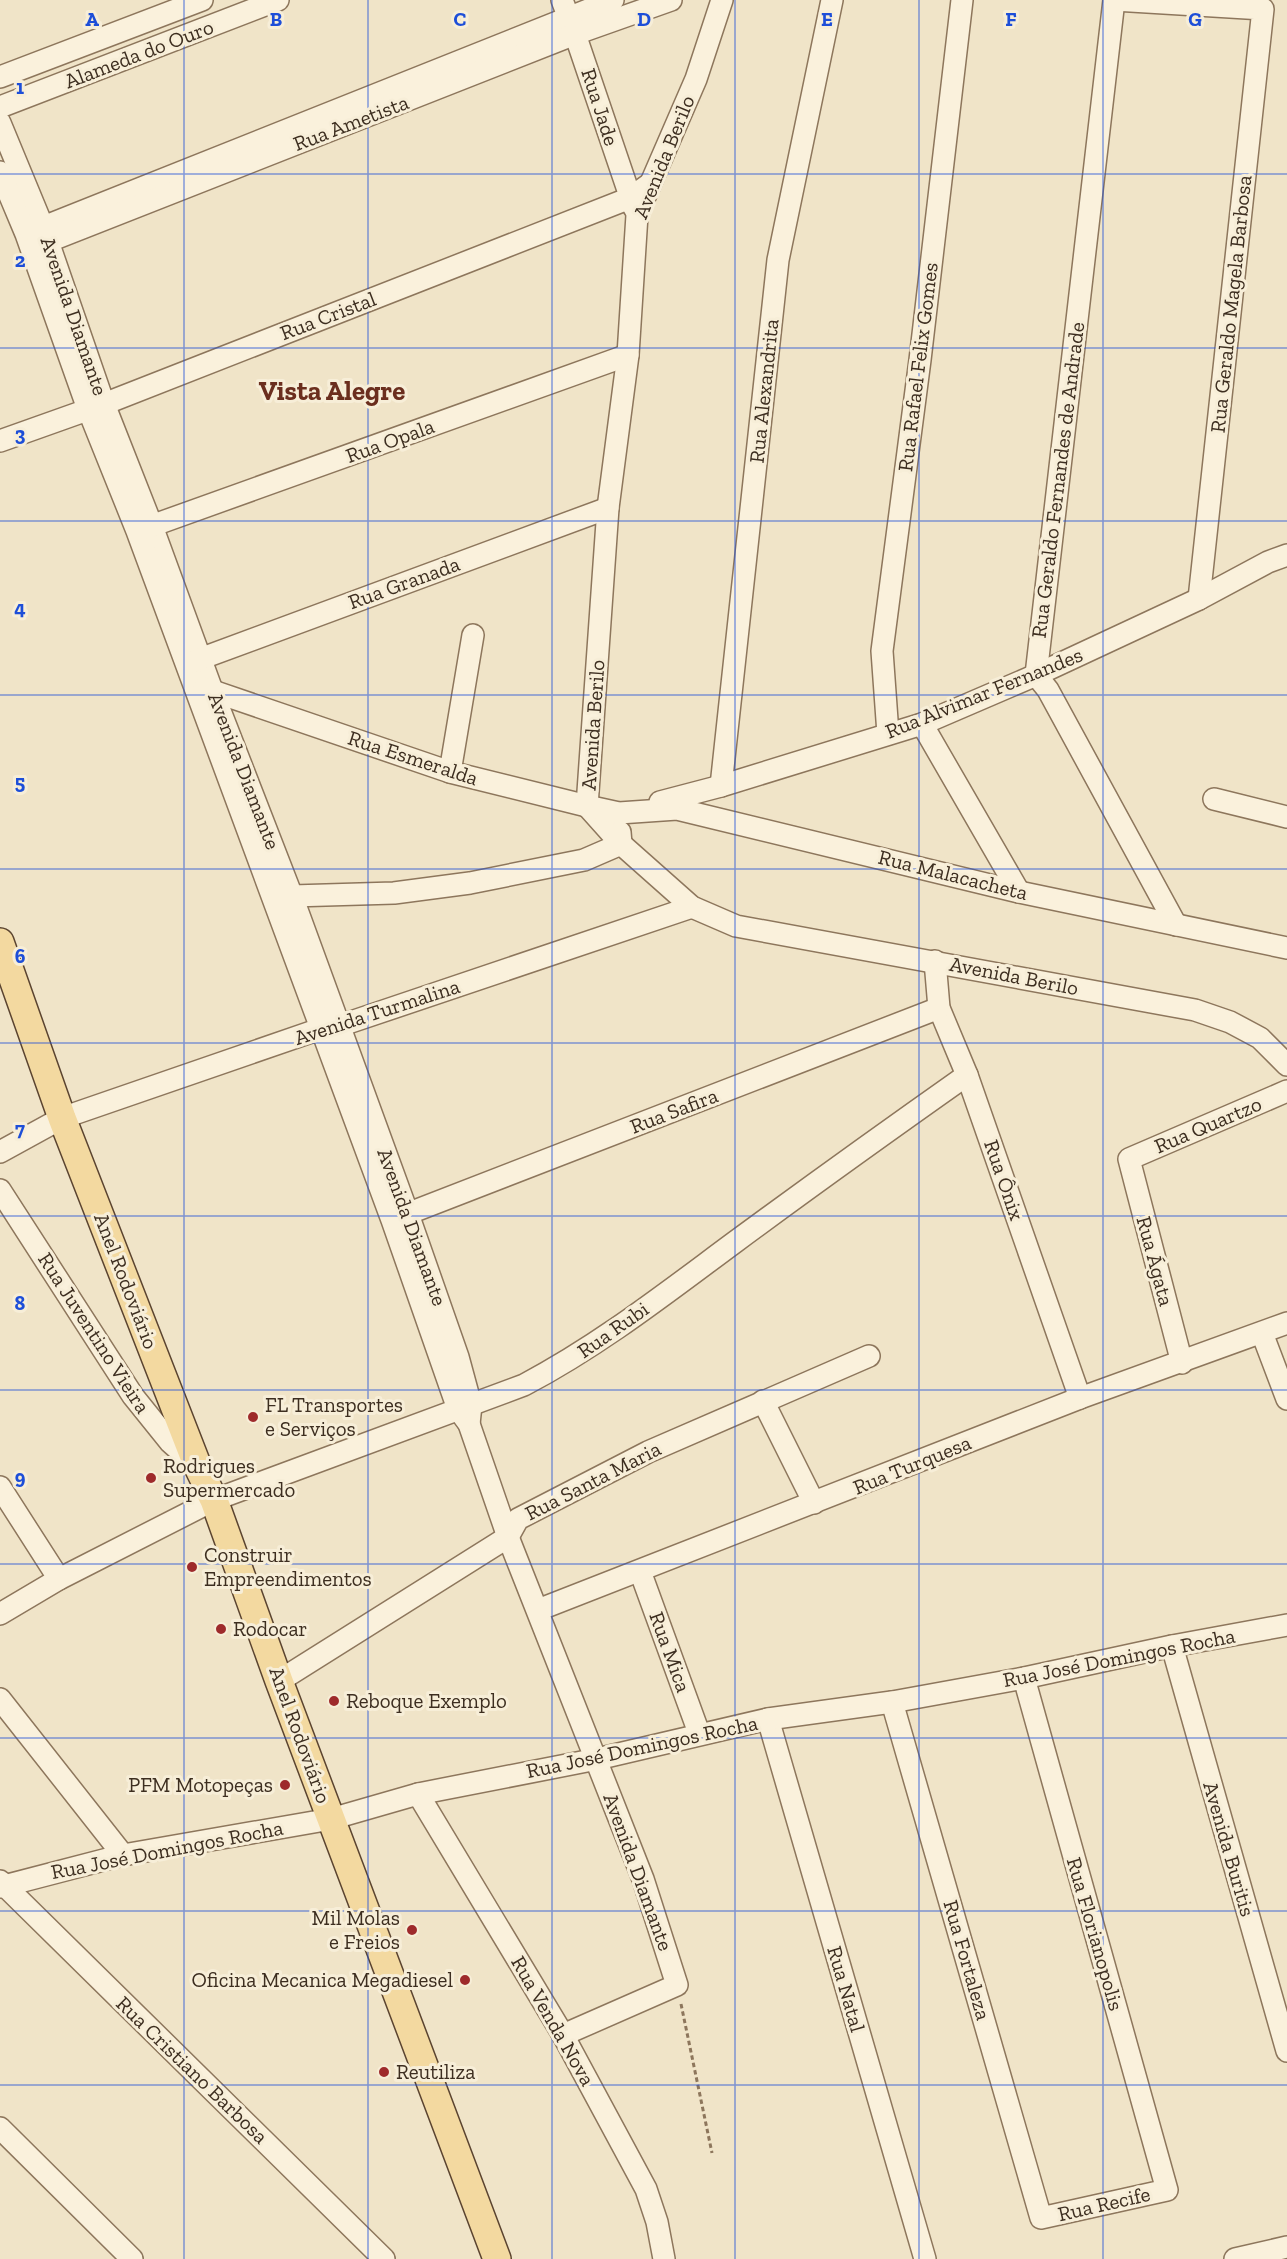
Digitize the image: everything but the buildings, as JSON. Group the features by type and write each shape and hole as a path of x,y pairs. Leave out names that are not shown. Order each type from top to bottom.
{"main road":[{"name":"Anel Rodoviário","path":"0,942 62,1118 198,1467 214,1500 279,1681 497,2259"}],"street":[{"name":"Alameda do Ouro","path":"0,77 202,0"},
{"name":"Alameda do Ouro","path":"0,107 278,0"},
{"name":"Rua Ametista","path":"37,238 613,0"},
{"name":"Rua Ametista","path":"569,17 671,0"},
{"name":"Avenida Berilo","path":"722,0 696,79 652,182 633,206 628,355 608,507 587,806 621,844 692,907 736,926 1195,1010 1230,1022 1260,1038 1287,1065"},
{"name":"Rua Alexandrita","path":"721,786 778,260 832,0"},
{"name":"Rua Rafael Felix Gomes","path":"888,734 882,651 920,360 962,0"},
{"name":"Rua Geraldo Magela Barbosa","path":"1114,0 1263,9 1199,599"},
{"name":"Rua Geraldo Fernandes de Andrade","path":"1036,675 1114,0"},
{"name":"Rua Jade","path":"569,17 633,206"},
{"name":"Avenida Diamante","path":"0,123 96,407 145,529 202,688 400,1217 458,1357 466,1413 508,1537 643,1880 677,1985"},
{"name":"Avenida Diamante","path":"0,172 37,238"},
{"name":"Rua Cristal","path":"0,441 633,206"},
{"name":"Rua Opala","path":"145,529 628,355"},
{"name":"Rua Granada","path":"193,661 608,507"},
{"name":"Rua Alvimar Fernandes","path":"619,813 721,786 922,724 1036,675 1199,599 1278,558"},
{"path":"450,772 473,635"},
{"path":"1036,675 1048,690 1176,925"},
{"name":"Rua Esmeralda","path":"202,688 450,772 619,813"},
{"path":"922,724 1018,892"},
{"path":"1214,799 1287,817"},
{"name":"Rua Malacacheta","path":"619,813 678,809 1018,892 1287,948"},
{"path":"282,898 394,893 470,883 584,860 621,844 619,813"},
{"name":"Avenida Turmalina","path":"0,1152 62,1118 692,907"},
{"name":"Rua Ônix","path":"935,962 939,1008 967,1075 1080,1398"},
{"name":"Rua Safira","path":"400,1217 939,1008"},
{"name":"Rua Rubi","path":"0,1614 58,1579 214,1500 466,1413 582,1353 967,1075"},
{"name":"Rua Quartzo","path":"1129,1159 1287,1091"},
{"name":"Rua Ágata","path":"1129,1159 1182,1363"},
{"name":"Rua Juventino Vieira","path":"0,1190 133,1396 170,1442 198,1467"},
{"name":"Rua Turquesa","path":"537,1610 1080,1398 1182,1363 1287,1323"},
{"path":"1262,1333 1287,1399"},
{"name":"Rua Santa Maria","path":"279,1681 508,1537 518,1519 648,1452 869,1356"},
{"path":"763,1401 814,1503"},
{"path":"0,1487 58,1579"},
{"name":"Rua Mica","path":"640,1571 699,1733"},
{"name":"Rua José Domingos Rocha","path":"1,1884 123,1855 331,1819 418,1794 597,1759 699,1733 768,1719 892,1702 1287,1625"},
{"name":"Avenida Buritis","path":"1172,1646 1287,2051"},
{"name":"Rua Florianopolis","path":"1024,1678 1167,2190"},
{"path":"0,1699 123,1855"},
{"name":"Rua Fortaleza","path":"892,1702 1041,2218"},
{"name":"Rua Natal","path":"768,1719 925,2259"},
{"name":"Rua Venda Nova","path":"418,1794 563,2035 645,2189 657,2222 664,2259"},
{"name":"Rua Cristiano Barbosa","path":"1,1884 384,2259"},
{"path":"563,2035 677,1985"},
{"path":"0,2128 132,2259"},
{"name":"Rua Recife","path":"1041,2218 1167,2190"},
{"path":"1234,2259 1287,2247"}],"path":[{"path":"677,1985 712,2153"}],"place":[{"name":"FL Transportes e Serviços","path":"253,1417"},
{"name":"Rodrigues Supermercado","path":"151,1478"},
{"name":"Construir Empreendimentos","path":"192,1567"},
{"name":"Rodocar","path":"221,1629"},
{"name":"Reboque Exemplo","path":"334,1701"},
{"name":"PFM Motopeças","path":"285,1785"},
{"name":"Mil Molas e Freios","path":"412,1930"},
{"name":"Oficina Mecanica Megadiesel","path":"465,1980"},
{"name":"Reutiliza","path":"384,2072"}],"district":[{"name":"Vista Alegre","path":"332,391"}]}
